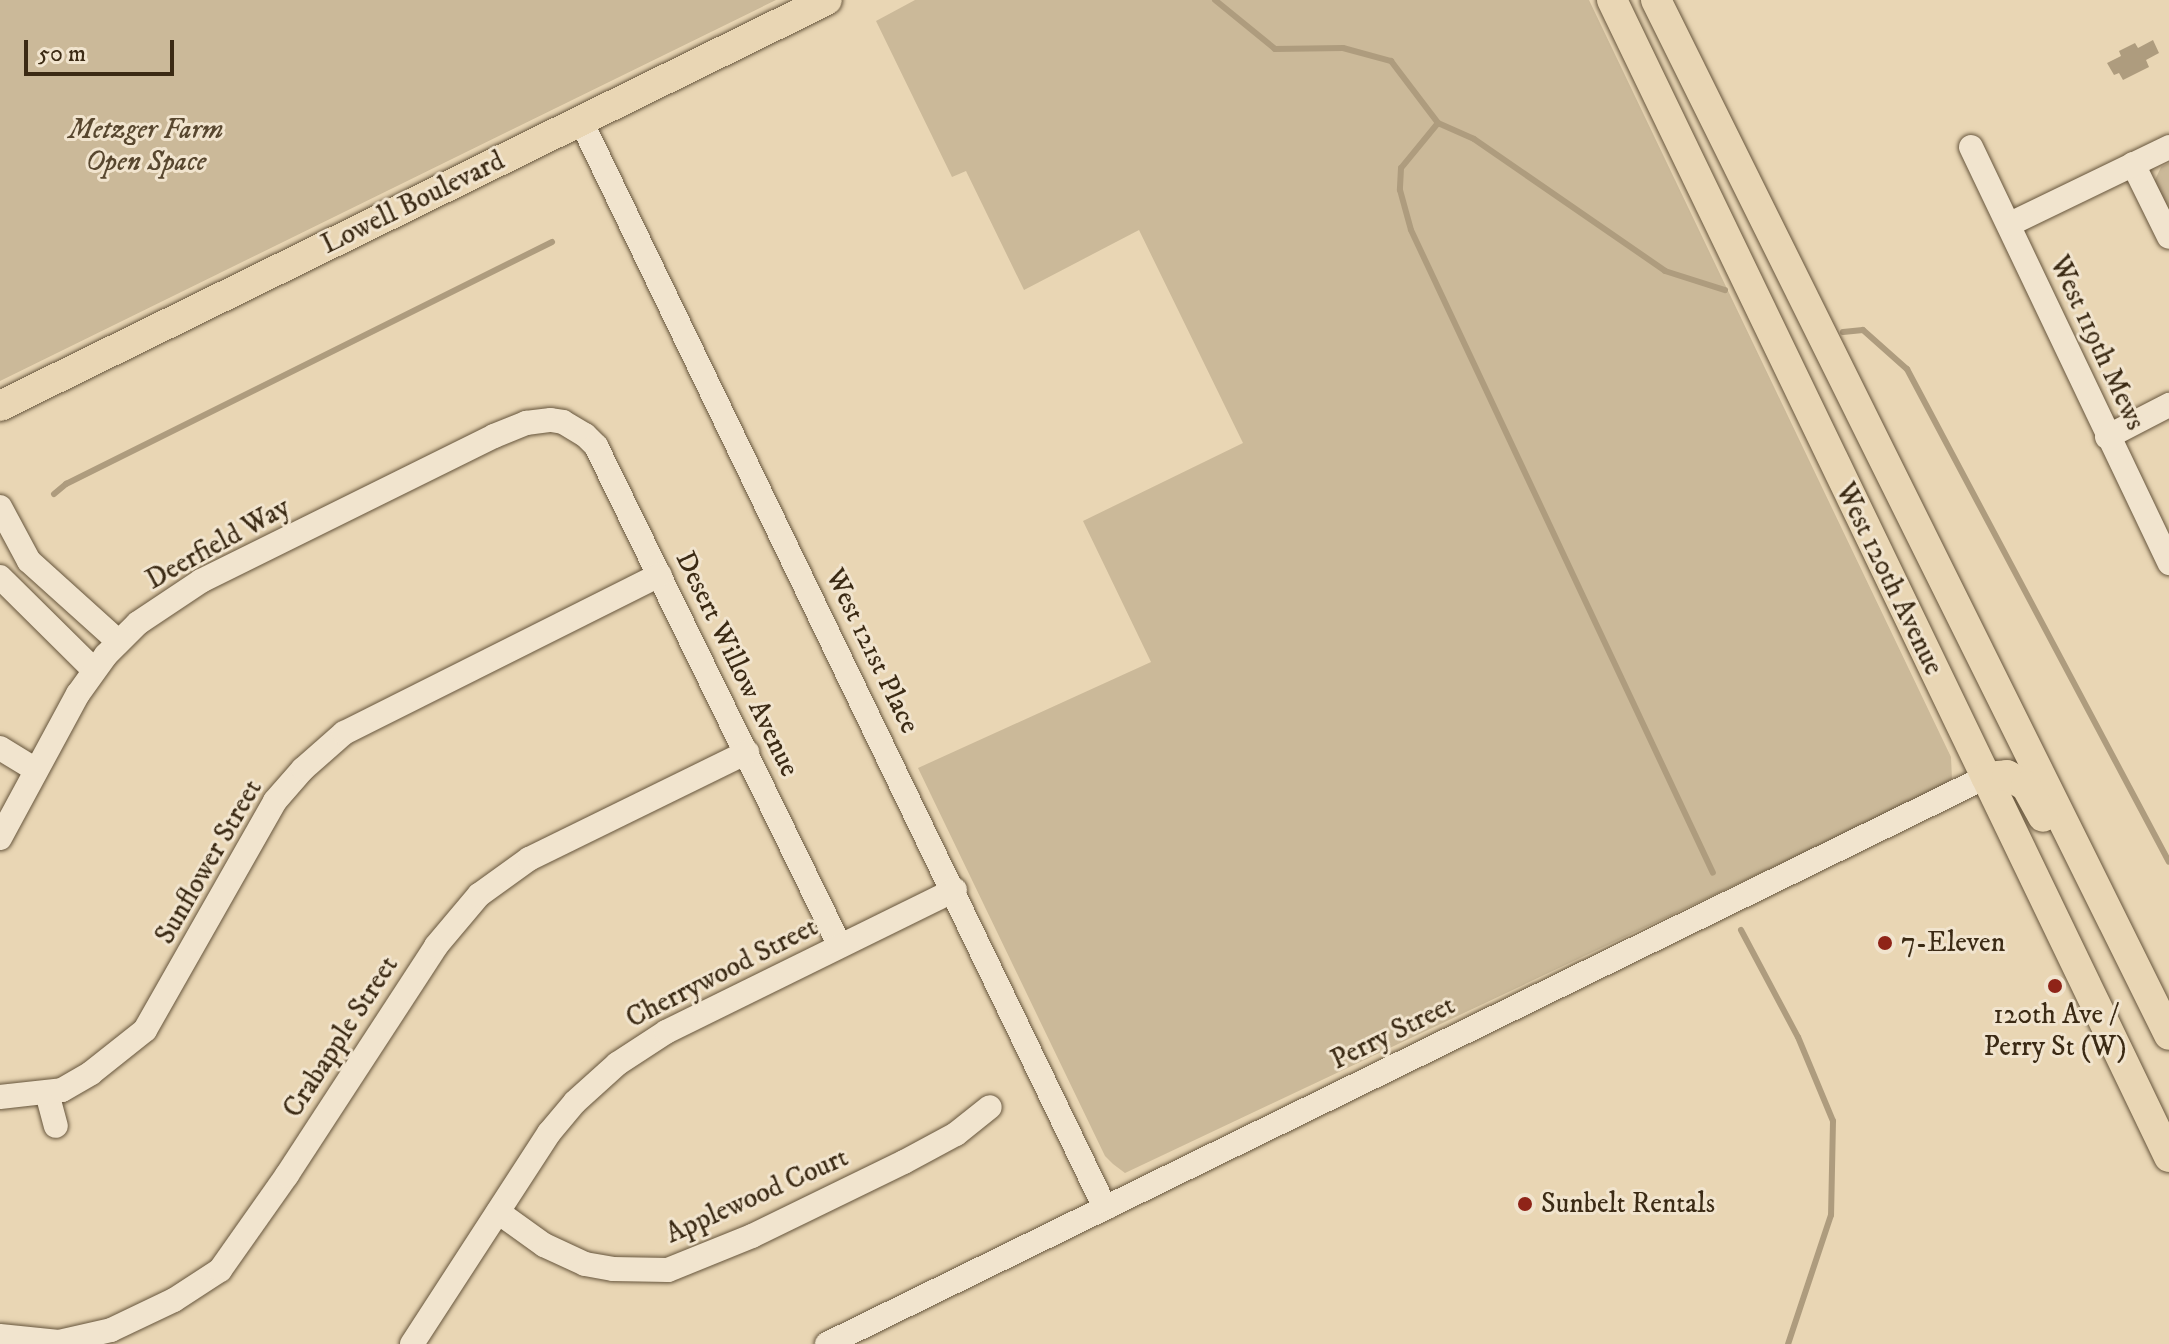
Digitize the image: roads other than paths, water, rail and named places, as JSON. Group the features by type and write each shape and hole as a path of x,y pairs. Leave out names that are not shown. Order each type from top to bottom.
{"main road":[{"name":"Lowell Boulevard","path":"0,406 827,0"},
{"name":"West 120th Avenue","path":"1612,0 2169,1157"},
{"name":"West 120th Avenue","path":"1656,0 2169,1035"},
{"path":"1986,777 2007,775 2026,786 2051,831 2110,914"}],"street":[{"name":"West 121st Place","path":"581,121 955,890 1105,1208"},
{"name":"West 119th Mews","path":"1971,147 2169,563"},
{"path":"2010,224 2169,147"},
{"path":"2133,164 2169,237"},
{"path":"2107,437 2169,405"},
{"name":"Desert Willow Avenue","path":"565,412 596,446 840,946"},
{"name":"Deerfield Way","path":"0,838 94,670 118,641 201,581 526,423 565,412"},
{"path":"0,507 29,561 118,641"},
{"name":"Sunflower Street","path":"0,1097 62,1090 91,1073 145,1030 275,801 303,769 344,733 660,575"},
{"path":"0,577 94,670"},
{"path":"0,748 36,770"},
{"name":"Crabapple Street","path":"0,1336 59,1342 111,1330 174,1300 220,1270 278,1189 436,946 479,895 529,859 747,752"},
{"name":"Perry Street","path":"827,1344 1986,777"},
{"name":"Cherrywood Street","path":"412,1344 549,1133 575,1102 617,1064 666,1032 955,890"},
{"path":"47,1093 56,1126"},
{"name":"Applewood Court","path":"498,1212 544,1245 585,1264 625,1270 668,1270 702,1259 904,1162 956,1134 990,1107"}],"waterway":[{"path":"1215,0 1275,49 1343,48 1391,61 1438,123 1474,139 1665,271 1725,290"},
{"path":"1438,123 1401,168 1400,190 1411,230 1713,873"},
{"path":"54,494 66,484 552,242"},
{"path":"1843,332 1863,330 1907,369 2169,862"},
{"path":"1741,930 1798,1037 1833,1121 1831,1215 1788,1344"}],"place":[{"name":"7-Eleven","path":"1885,943"},
{"name":"120th Ave / Perry St (W)","path":"2055,986"},
{"name":"Sunbelt Rentals","path":"1525,1204"}],"park label":[{"name":"Metzger Farm Open Space","path":"146,146"}]}
